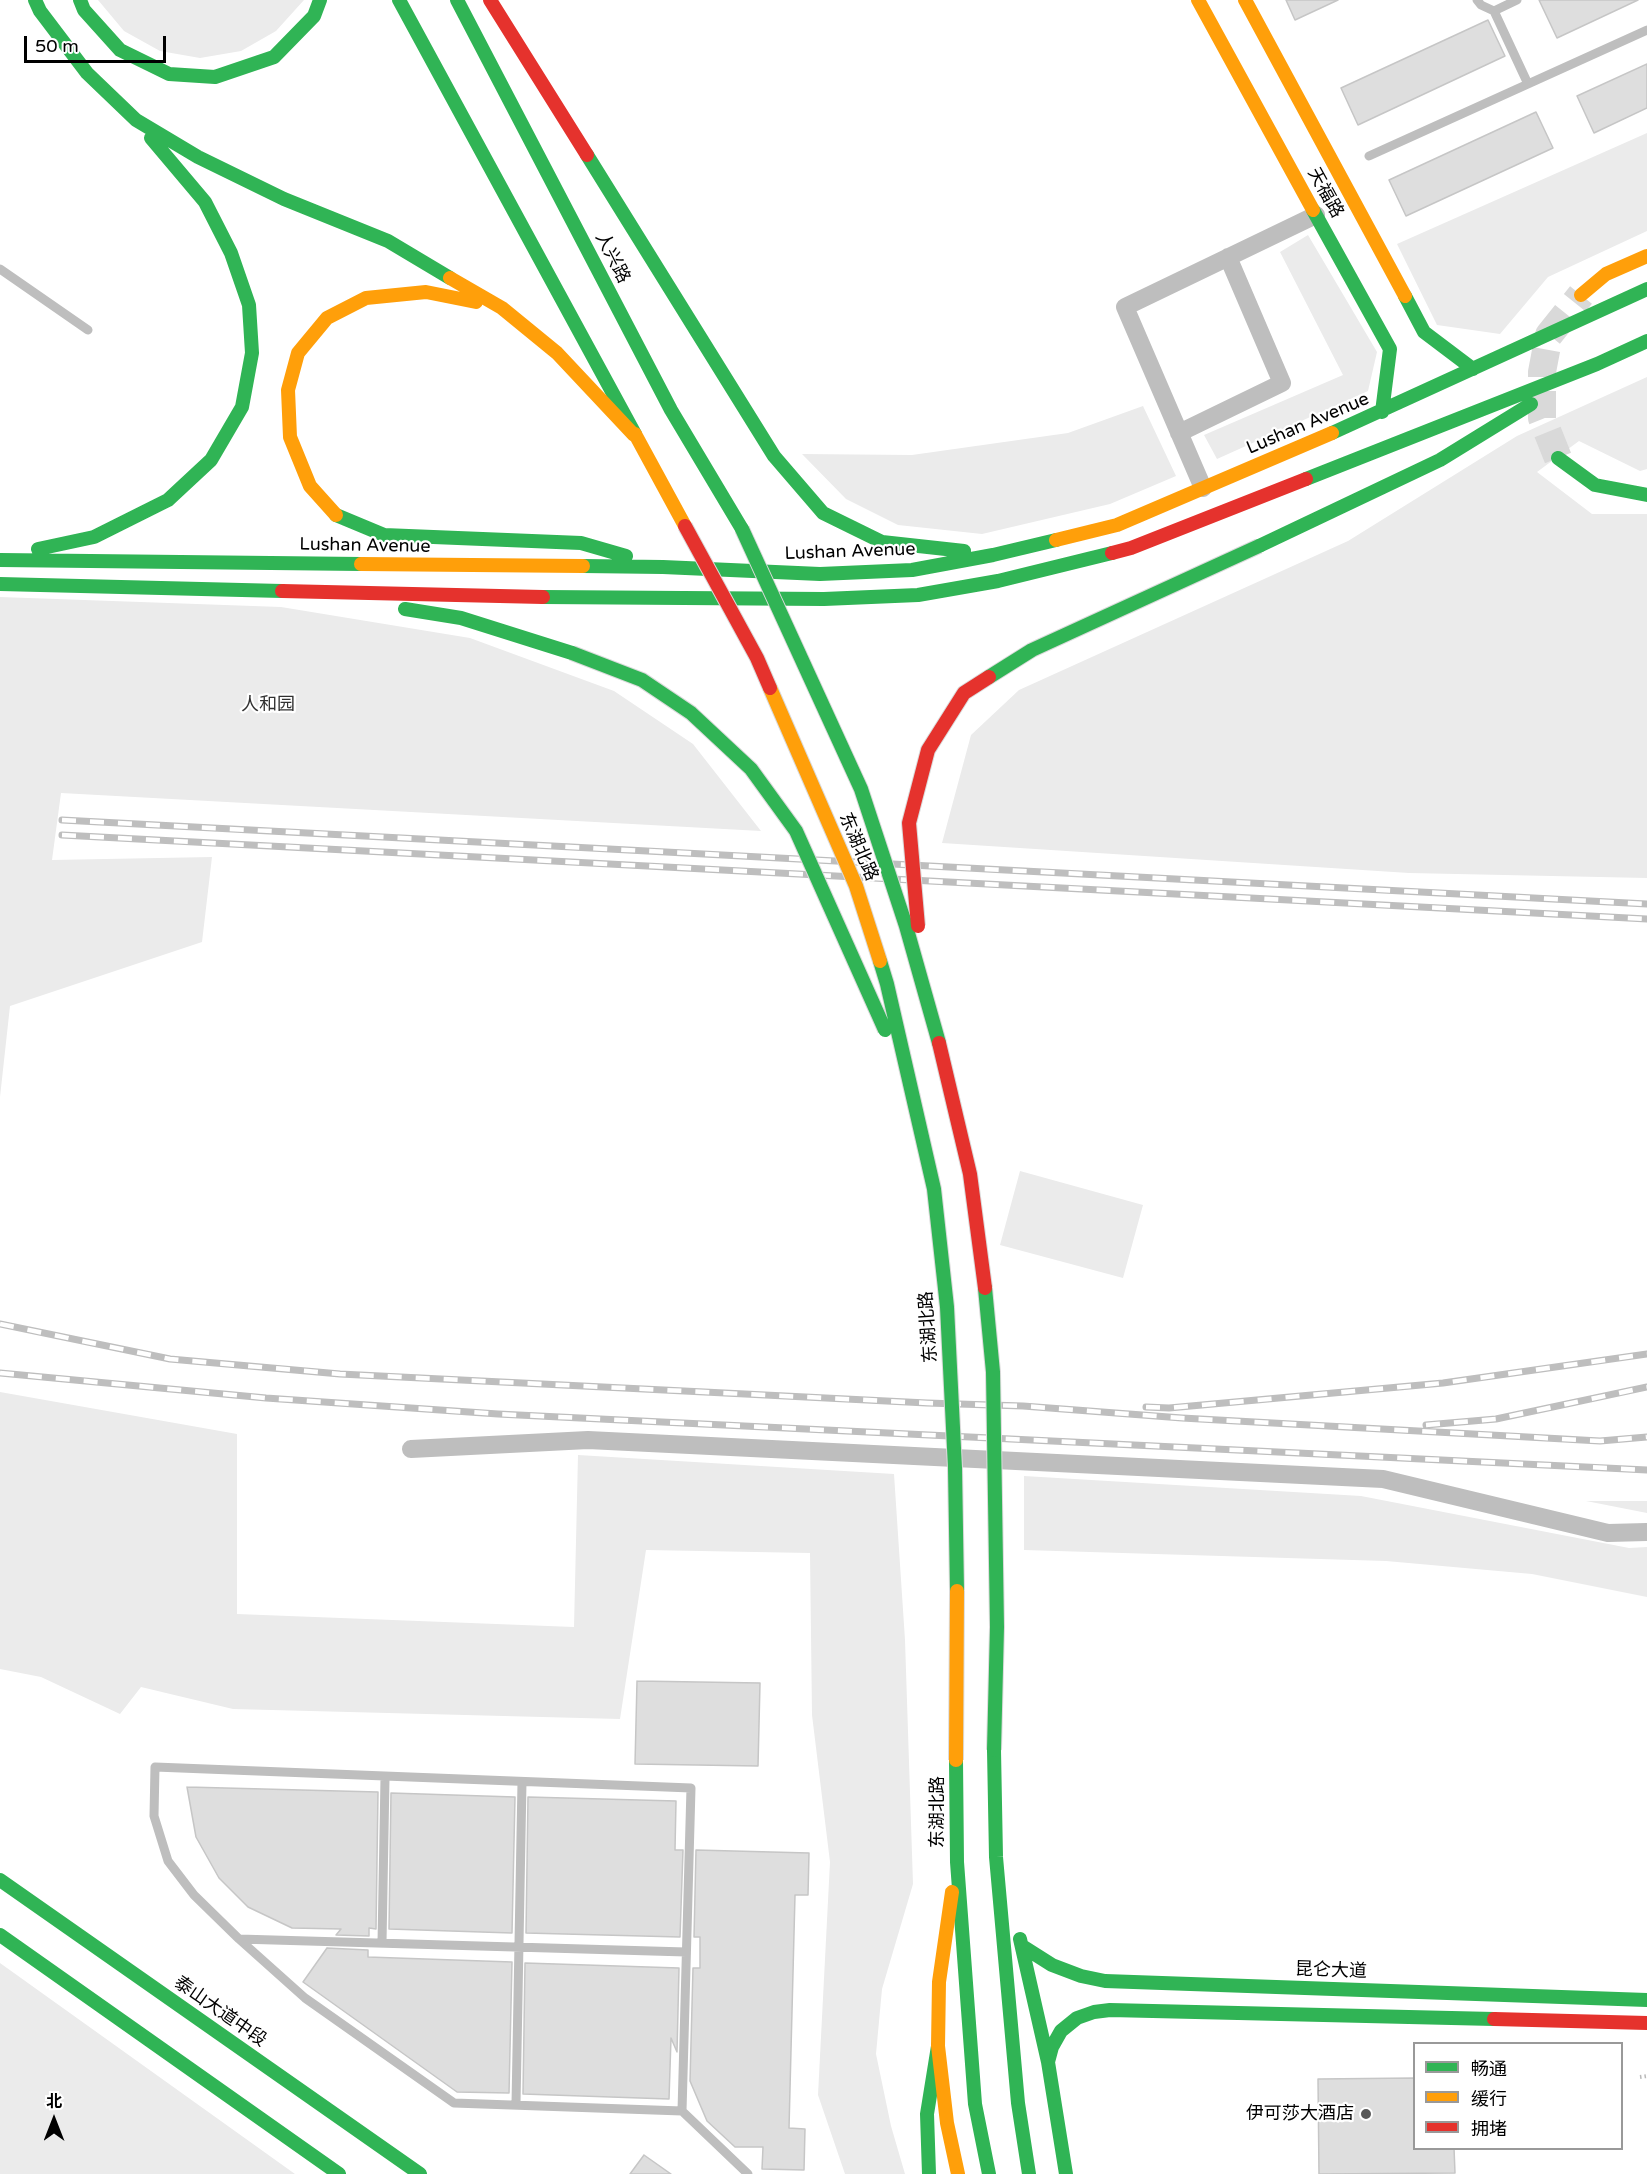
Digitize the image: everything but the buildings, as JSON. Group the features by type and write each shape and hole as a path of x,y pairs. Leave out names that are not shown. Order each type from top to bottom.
{"main road":[{"path":"0,559 94,537 168,500 211,460 242,407 252,353 249,305 231,253 205,202 136,120 87,73 40,11 35,0"},
{"path":"80,0 84,10 120,50 169,74 215,77 274,57 314,16 320,0"},
{"path":"399,0 634,435"},
{"name":"人兴路","path":"457,0 671,410 742,529"},
{"path":"490,0 774,456 823,513 882,542 993,555"},
{"name":"天福路","path":"1198,0 1390,349 1382,411"},
{"name":"天福路","path":"1245,0 1424,332 1473,369"},
{"path":"136,120 198,157 284,199 388,241 502,308 557,353 634,435"},
{"path":"1581,295 1606,274 1647,256"},
{"name":"Lushan Avenue","path":"0,559 663,567 820,574 912,570 993,555 1117,525 1382,411 1647,289"},
{"path":"502,308 426,292 366,298 327,318 298,353 288,390 290,437 310,486 338,516 384,535 581,543 663,567"},
{"path":"0,584 518,597 824,599 918,595 998,581 1131,548 1597,364 1647,341"},
{"path":"924,988 909,824 927,750 964,693 1032,651 1440,460 1597,364"},
{"name":"东湖北路","path":"634,435 757,658 856,886 887,984 934,1189 947,1307 956,1527 957,1862 975,2104 988,2174"},
{"path":"1558,458 1594,485 1647,495"},
{"name":"东湖北路","path":"742,529 861,789 924,988 970,1174 985,1287 993,1372 997,1627 994,1750 996,1857 1018,2103 1029,2174"},
{"path":"282,591 461,618 572,653 642,680 691,713 751,769 796,831 911,1090"},
{"path":"996,1857 1022,1946 1048,2062 1066,2174"},
{"path":"957,1862 939,1982 938,2046 947,2123 958,2174"},
{"name":"泰山大道中段","path":"0,1881 420,2174"},
{"path":"0,1935 339,2174"},
{"name":"昆仑大道","path":"1022,1946 1052,1965 1081,1976 1105,1981 1647,2000"},
{"path":"1048,2062 1052,2047 1061,2031 1077,2018 1094,2012 1110,2010 1647,2024"},
{"path":"929,2174 927,2114 938,2046"}],"street":[{"path":"1203,488 1125,307 1316,214"},
{"path":"1179,433 1282,383 1228,257"},
{"path":"411,1449 588,1440 1383,1479 1608,1533 1647,1532"}],"lane":[{"path":"1477,0 1481,5 1494,11 1528,84"},
{"path":"1494,11 1517,0"},
{"path":"1369,156 1647,30"},
{"path":"0,269 88,330"},
{"path":"682,2111 691,1788 385,1778 155,1767 154,1816 168,1861 194,1895 239,1940 305,1998 454,2103 682,2111 748,2174"},
{"path":"382,1943 385,1778"},
{"path":"516,2104 522,1782"},
{"path":"239,1940 686,1952"}],"path":[{"path":"1640,2076 1647,2076"}],"green space":[{"path":"98,0 304,0 276,31 241,51 200,58 160,51 124,31"},
{"path":"1647,133 1647,231 1548,277 1500,334 1437,325 1397,244"},
{"path":"1308,235 1377,352 1368,391 1217,459 1204,435 1343,375 1280,252"},
{"path":"1647,377 1647,469 1640,471 1579,441 1537,472 1592,514 1647,514 1647,878 1409,873 942,843 971,735 1019,690 1348,541 1517,436"},
{"path":"1143,406 1176,476 1110,504 982,534 898,525 846,499 802,454 912,455 1068,433"},
{"name":"人和园","path":"0,597 281,607 470,638 614,691 693,744 761,831 61,793 52,860 212,857 202,942 10,1006 0,1097"},
{"path":"1020,1171 1143,1205 1123,1278 1000,1245"},
{"path":"0,1392 237,1434 237,1614 574,1627 578,1455 894,1474 905,1640 913,1884 882,1989 876,2054 891,2126 905,2174 845,2174 818,2095 830,1862 812,1715 810,1553 646,1550 620,1719 233,1709 141,1687 120,1714 41,1677 0,1669"},
{"path":"1024,1476 1361,1496 1629,1548 1647,1547 1647,1597 1532,1574 1386,1561 1024,1550"},
{"path":"1586,1501 1647,1501 1647,1513"},
{"path":"0,1963 295,2174 0,2174"}],"tunnel":[{"path":"1558,458 1542,418 1542,372 1549,335 1581,295"}],"railway":[{"path":"62,820 1647,904"},
{"path":"62,835 1647,919"},
{"path":"0,1324 170,1359 340,1374 1023,1406 1182,1418 1600,1441 1647,1437"},
{"path":"1146,1407 1169,1408 1443,1383 1647,1354"},
{"path":"0,1373 266,1398 498,1414 1647,1470"},
{"path":"1426,1425 1496,1419 1647,1387"}],"traffic: fast":[{"path":"35,0 40,11 87,73 136,120 198,157 284,199 388,241 450,278"},
{"path":"80,0 84,10 120,50 169,74 215,77 274,57 314,16 320,0"},
{"path":"399,0 635,434"},
{"path":"457,0 671,410 742,529"},
{"path":"38,549 94,537 168,500 211,460 242,407 252,353 249,305 231,253 205,202 151,138"},
{"path":"587,155 774,456 823,513 882,542 964,551"},
{"path":"1313,210 1390,349 1382,412"},
{"path":"1332,433 1647,289"},
{"path":"1405,296 1424,332 1473,369"},
{"path":"1306,479 1597,364 1647,341"},
{"path":"1259,546 1440,460 1531,404"},
{"path":"1558,458 1595,485 1647,495"},
{"path":"336,515 384,535 581,543 626,556"},
{"path":"742,529 861,789 906,926 939,1043"},
{"path":"583,566 820,574 912,570 993,555 1056,540"},
{"path":"989,677 1032,650 1259,546"},
{"path":"543,597 824,599 918,595 998,581 1112,553"},
{"path":"0,560 361,564"},
{"path":"0,584 282,591"},
{"path":"405,609 461,618 572,653"},
{"path":"572,653 642,680 691,713 751,769 796,831 885,1030"},
{"path":"880,961 934,1189 947,1307 955,1468 957,1591"},
{"path":"985,1288 993,1372 997,1627 994,1750"},
{"path":"994,1750 996,1857 1018,2103 1029,2174"},
{"path":"956,1760 957,1862 975,2104 989,2174"},
{"path":"0,1880 420,2174"},
{"path":"0,1935 339,2174"},
{"path":"1020,1939 1048,2062 1066,2174"},
{"path":"1022,1946 1052,1965 1081,1976 1105,1981 1647,2000"},
{"path":"1048,2062 1052,2047 1061,2031 1077,2018 1094,2012 1110,2010 1494,2019"},
{"path":"929,2174 927,2114 938,2046"}],"traffic: slow":[{"path":"1198,0 1313,210"},
{"path":"1245,0 1405,296"},
{"path":"1581,295 1606,274 1647,256"},
{"path":"450,278 502,308 557,353 634,435"},
{"path":"336,515 310,486 290,437 288,390 298,353 327,318 366,298 426,292 476,302"},
{"path":"1056,540 1117,525 1332,433"},
{"path":"635,434 685,526"},
{"path":"361,564 583,566"},
{"path":"770,688 856,886 880,961"},
{"path":"956,1760 957,1591"},
{"path":"952,1892 939,1982 938,2046 947,2123 958,2174"}],"traffic: jam":[{"path":"490,0 587,155"},
{"path":"1112,553 1131,548 1306,479"},
{"path":"685,526 757,658 770,688"},
{"path":"282,591 543,597"},
{"path":"918,926 909,823 928,750 964,693 989,677"},
{"path":"939,1043 970,1174 985,1288"},
{"path":"1494,2019 1647,2023"}],"place":[{"name":"伊可莎大酒店","path":"1366,2114"}]}
